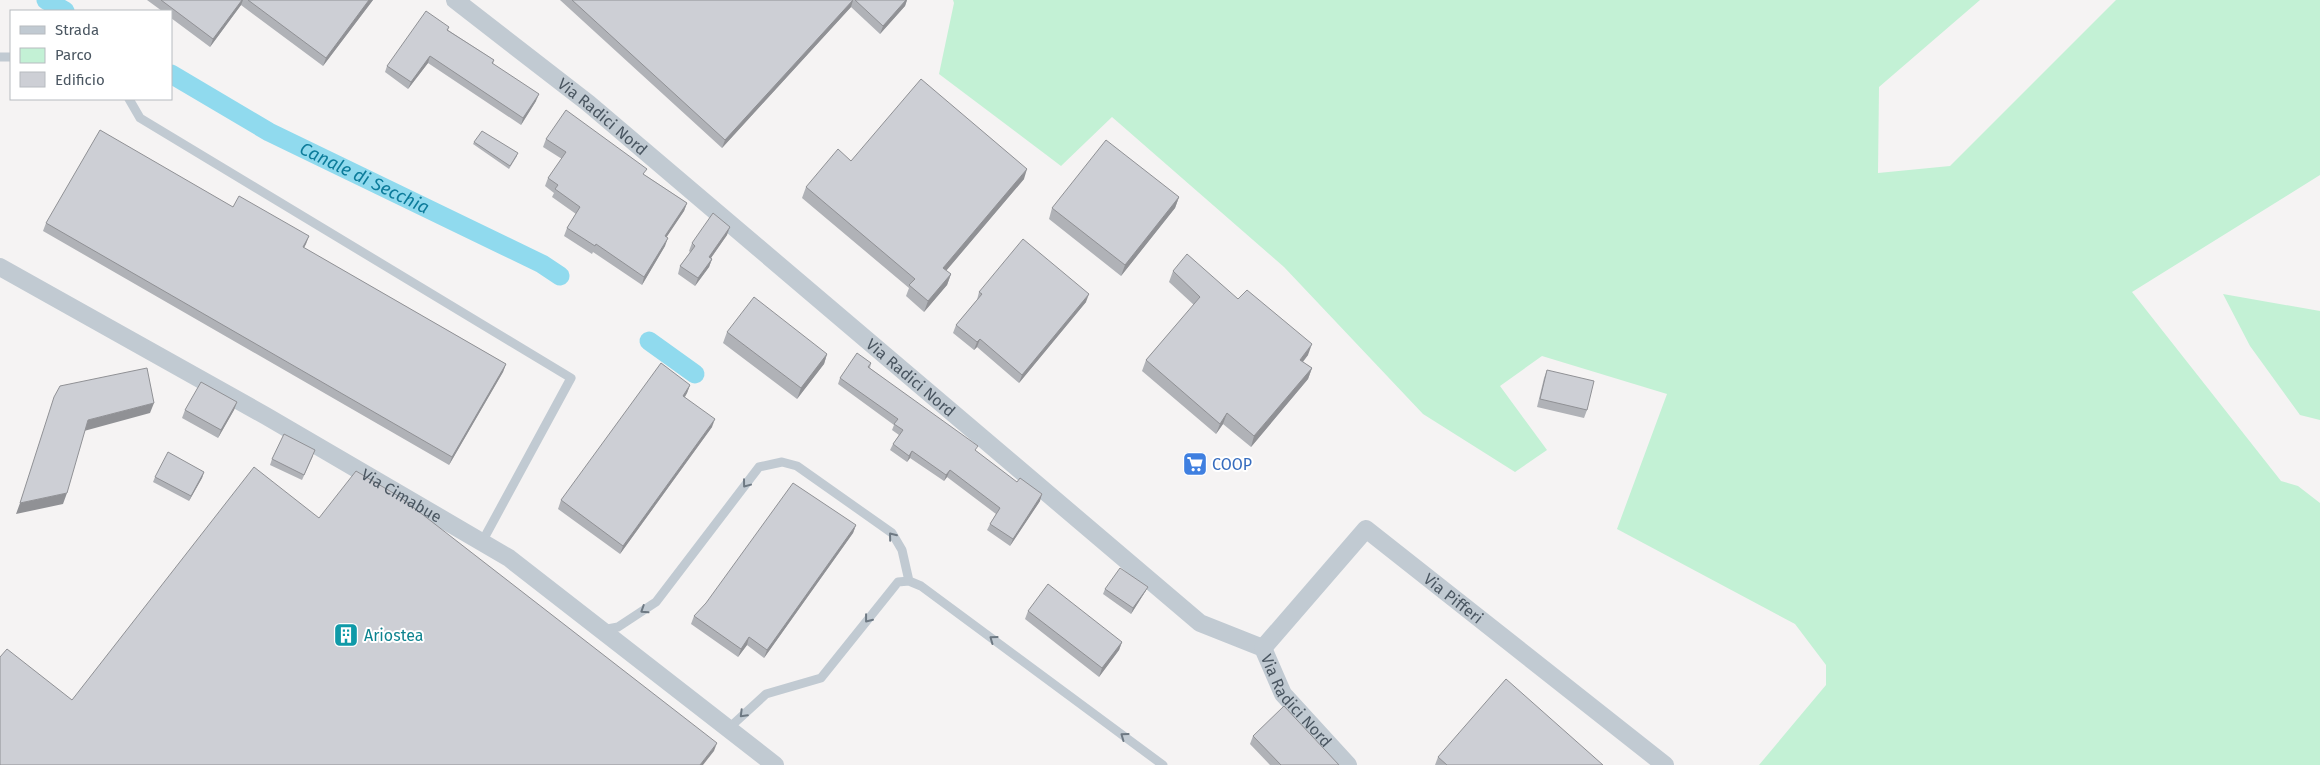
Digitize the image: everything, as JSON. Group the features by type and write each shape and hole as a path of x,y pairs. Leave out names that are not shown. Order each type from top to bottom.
{"street":[{"name":"Via Radici Nord","path":"455,0 588,103 1200,623 1263,648 1283,694 1348,765"},
{"name":"Via Cimabue","path":"0,267 266,416 509,558 775,765"},
{"name":"Via Pifferi","path":"1263,648 1366,529 1665,765"}],"lane":[{"path":"130,100 140,118 571,378 482,542"},
{"path":"602,630 618,627 656,602 759,467 782,462 797,466 892,533 902,550 909,581"},
{"path":"729,728 766,694 821,678 898,582 909,581 921,586 1163,765"}],"green space":[{"path":"953,0 1980,0 1879,87 1878,173 1950,166 2116,0 2320,0 2320,175 2132,292 2281,481 2298,486 2320,503 2320,765 1759,765 1826,685 1826,665 1795,624 1617,529 1667,394 1542,356 1500,386 1547,450 1515,472 1423,414 1284,267 1112,117 1061,166 939,74 954,3"},
{"path":"2223,294 2320,311 2320,420 2300,415 2250,346"}],"building":[{"path":"161,0 242,0 213,39"},
{"path":"248,0 369,0 326,58"},
{"path":"572,0 853,0 725,140"},
{"path":"855,0 906,0 883,26"},
{"path":"426,11 449,27 447,30 494,60 492,63 539,94 523,118 430,56 411,82 387,66"},
{"path":"921,79 1027,169 943,268 951,274 928,301 909,285 915,279 806,187 838,149 851,161"},
{"path":"566,110 647,169 643,174 687,203 665,236 668,238 644,277 596,244 595,246 567,228 580,207 555,189 558,185 548,178 566,152 546,139"},
{"path":"100,130 233,207 239,196 309,236 303,247 506,364 452,457 46,223"},
{"path":"482,131 518,153 510,166 474,142"},
{"path":"1106,140 1179,197 1125,265 1052,208"},
{"path":"713,213 730,227 709,257 712,259 698,278 680,266 695,246 692,243"},
{"path":"1023,239 1089,294 1022,375 980,339 977,342 956,325 982,294 979,292"},
{"path":"1187,254 1238,299 1247,290 1312,344 1300,360 1312,368 1254,436 1227,413 1220,424 1146,360 1200,297 1173,271"},
{"path":"754,297 827,354 801,388 727,332"},
{"path":"857,353 871,363 868,367 978,446 975,450 1017,482 1020,478 1042,494 1013,539 990,524 1000,508 950,470 946,475 912,451 909,456 893,444 903,430 894,424 898,419 840,378"},
{"path":"661,363 690,385 683,396 715,419 623,546 561,500"},
{"path":"147,368 154,403 88,420 67,493 20,503 54,397 60,386"},
{"path":"1547,370 1594,381 1587,410 1540,399"},
{"path":"201,382 237,402 221,430 185,410"},
{"path":"284,434 315,450 304,475 272,459"},
{"path":"168,452 204,472 191,496 155,477"},
{"name":"Ariostea","path":"254,467 319,518 356,471 400,497 717,743 700,765 0,765 0,657 7,649 72,700"},
{"path":"793,483 856,525 767,650 749,637 741,649 694,616 706,603"},
{"path":"1120,568 1148,587 1133,608 1105,589"},
{"path":"1048,584 1122,642 1102,668 1028,611"},
{"path":"1506,679 1603,765 1447,765 1438,757"},
{"path":"1284,706 1339,765 1281,765 1253,736"}],"waterway":[{"name":"Canale di Secchia","path":"46,0 63,10"},
{"name":"Canale di Secchia","path":"172,75 269,132 542,264 560,276"},
{"name":"Canale di Secchia","path":"649,341 695,374"}],"place":[{"name":"COOP","path":"1195,464"},
{"name":"Ariostea","path":"346,635"}]}
